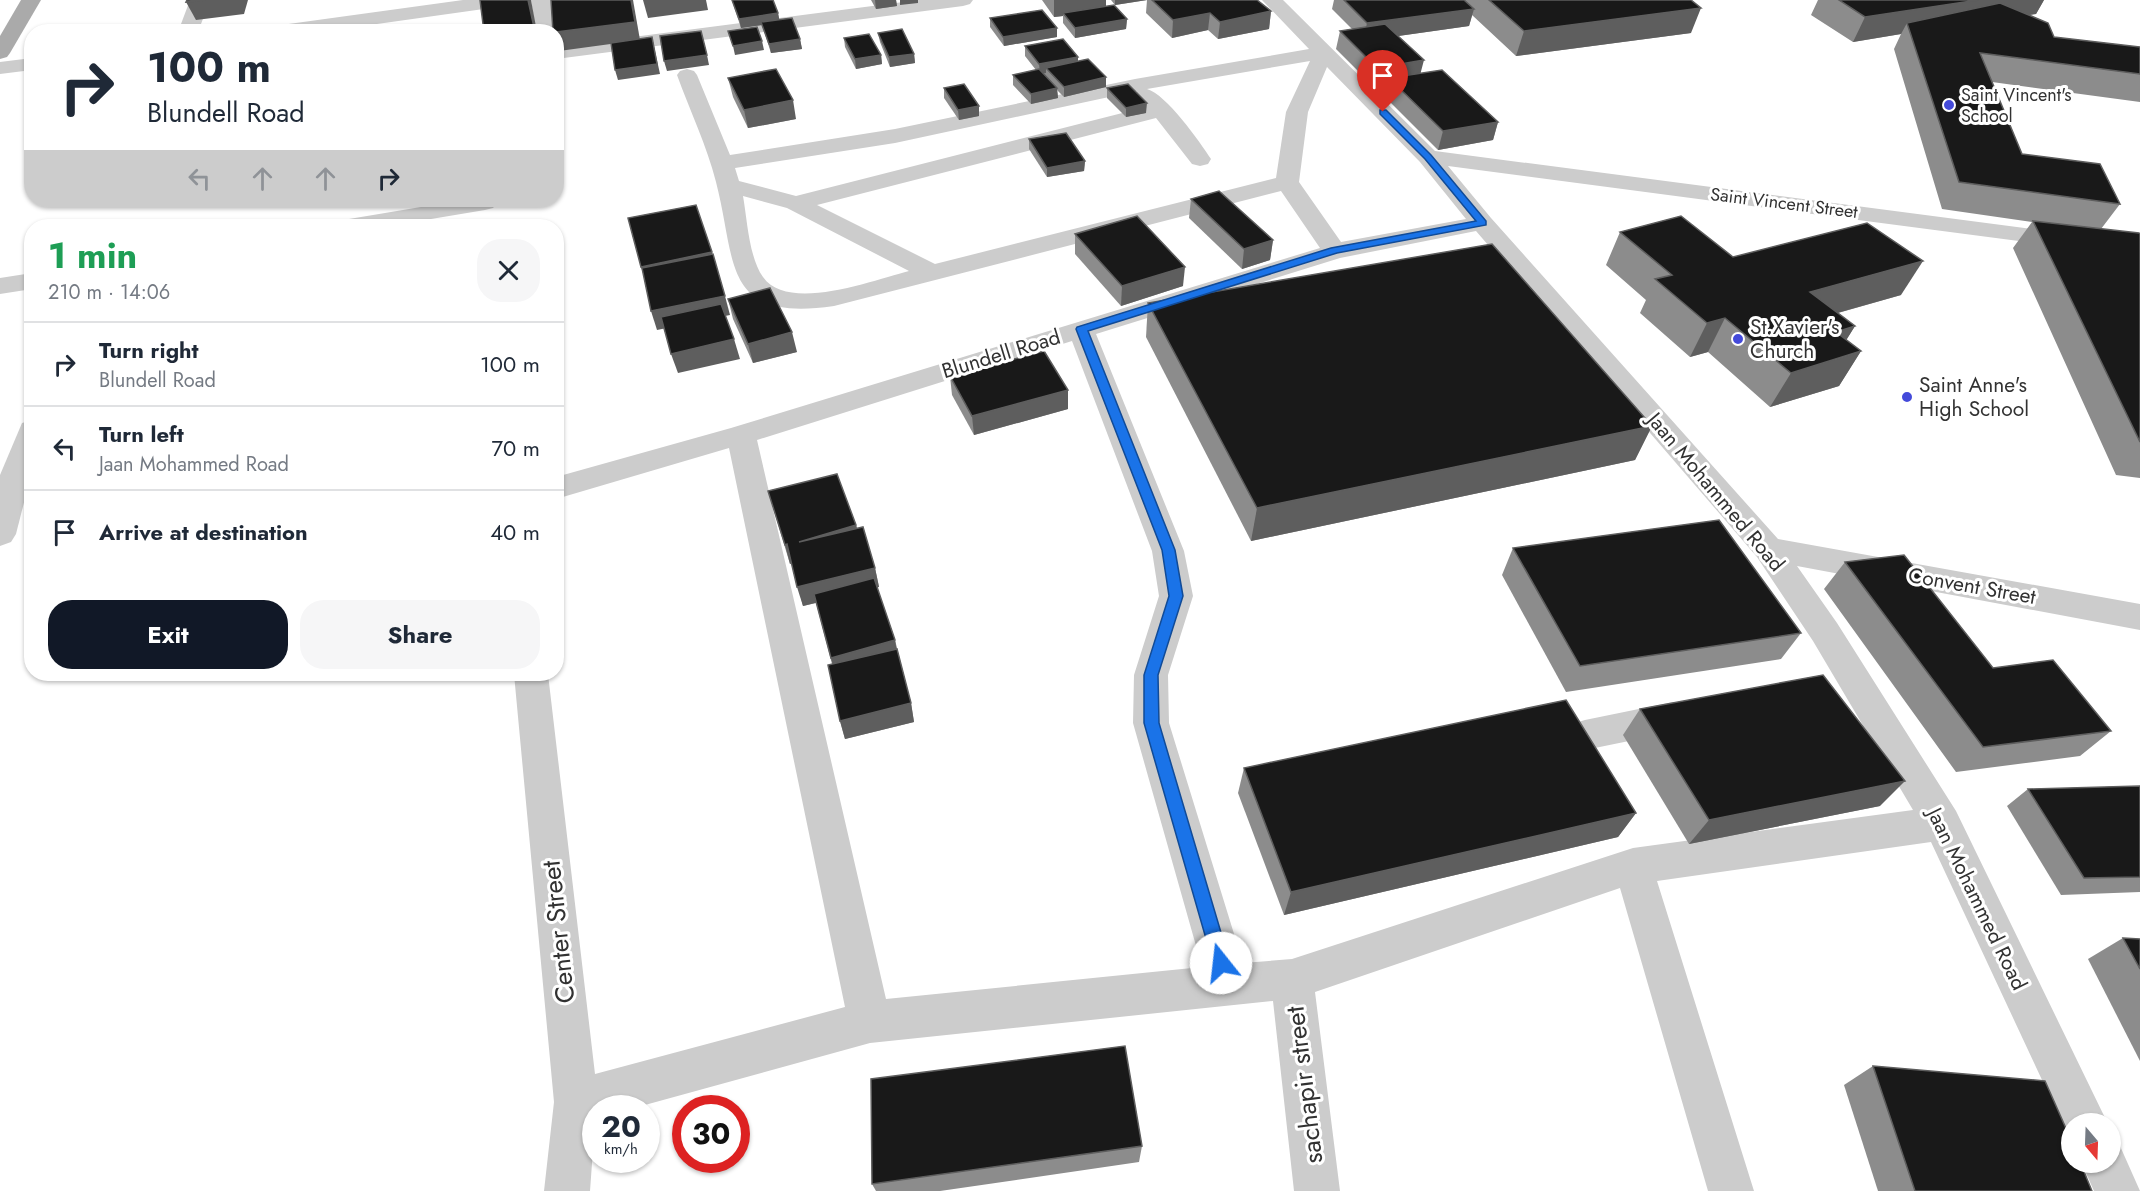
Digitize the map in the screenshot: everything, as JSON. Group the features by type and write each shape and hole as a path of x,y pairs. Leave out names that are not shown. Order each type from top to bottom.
{"main road":[{"path":"0,53 31,0"}],"street":[{"path":"191,24 200,0"},
{"path":"341,24 459,10 506,0"},
{"path":"541,0 545,24"},
{"path":"564,52 963,0"},
{"name":"Jaan Mohammed Road","path":"1272,0 1428,157 1482,223 1768,549 1825,632 1942,823 2081,1113"},
{"path":"720,163 895,136 1135,85 1324,52"},
{"path":"1324,52 1297,112 1287,182 1335,251"},
{"path":"0,68 24,65"},
{"path":"687,75 729,186 745,266 752,282 773,296 806,302 834,298 1287,182"},
{"path":"1135,85 1161,110 1200,159"},
{"path":"795,203 1161,110"},
{"name":"Saint Vincent Street","path":"1428,157 2140,250"},
{"path":"729,186 765,193 795,203 932,273"},
{"path":"408,219 485,210"},
{"name":"Blundell Road","path":"564,486 741,435 1335,251 1482,223"},
{"path":"0,286 24,282"},
{"path":"1081,329 1168,550 1176,596 1151,675 1151,723 1227,984"},
{"path":"741,435 870,1022"},
{"path":"0,534 15,475 24,451"},
{"name":"Convent Street","path":"1768,549 2140,617"},
{"path":"1819,687 1854,680"},
{"name":"Center Street","path":"532,681 576,1102 567,1191"},
{"path":"1585,735 1702,711"},
{"path":"576,1102 870,1022 1292,979 1633,866 1942,823"},
{"path":"1633,866 1731,1191"},
{"name":"sachapir street","path":"1292,979 1317,1191"},
{"path":"2109,1173 2118,1191"}],"building":[{"path":"480,0 528,0 533,24 483,24"},
{"path":"551,0 631,0 635,22 564,31 564,24 552,24"},
{"path":"732,0 773,0 778,13 739,19"},
{"path":"1152,0 1257,0 1271,11 1220,22 1210,13 1173,20"},
{"path":"1344,0 1464,0 1474,9 1367,23"},
{"path":"1489,0 1691,0 1701,8 1524,31"},
{"path":"1839,0 1978,0 1865,17"},
{"path":"2000,3 2048,23 2054,37 2140,47 2140,74 1980,53 2022,154 2100,164 2120,204 1959,182 1907,23"},
{"path":"1114,5 1127,19 1075,28 1063,13"},
{"path":"1042,10 1057,28 1003,37 990,18"},
{"path":"792,18 800,39 769,44 761,22"},
{"path":"1385,24 1424,60 1377,68 1340,31"},
{"path":"757,27 762,41 733,46 728,31"},
{"path":"902,29 914,54 889,57 878,33"},
{"path":"701,31 707,55 664,61 660,36"},
{"path":"869,34 881,55 855,59 844,38"},
{"path":"652,37 657,64 615,70 611,43"},
{"path":"1063,39 1078,57 1039,64 1025,46"},
{"path":"1088,59 1106,77 1064,87 1046,68"},
{"path":"776,69 793,100 744,110 728,78"},
{"path":"1039,69 1057,88 1031,94 1013,75"},
{"path":"1442,70 1498,122 1443,131 1389,78"},
{"path":"964,84 979,106 958,110 944,88"},
{"path":"1128,84 1147,103 1126,108 1107,88"},
{"path":"1066,133 1085,161 1047,168 1029,139"},
{"path":"1219,191 1273,240 1244,249 1191,199"},
{"path":"696,205 712,252 641,267 628,218"},
{"path":"1137,216 1185,267 1122,286 1075,234"},
{"path":"1681,216 1733,257 1867,223 1923,261 1810,292 1855,326 1836,332 1861,351 1791,373 1725,318 1707,323 1655,279 1672,275 1620,232"},
{"path":"2033,221 2140,234 2140,442"},
{"path":"1492,244 1652,426 1257,508 1148,303"},
{"path":"713,254 725,296 651,311 642,268"},
{"path":"770,288 792,332 748,344 728,299"},
{"path":"721,304 734,339 671,354 661,317"},
{"path":"1044,351 1068,390 972,416 950,376"},
{"path":"837,474 856,525 799,542 863,527 875,568 797,587 787,544 785,545 768,491"},
{"path":"1719,520 1801,633 1580,666 1513,548"},
{"path":"1904,555 1993,668 2053,660 2111,731 1983,747 1845,562"},
{"path":"874,578 895,640 831,658 814,594"},
{"path":"897,649 911,703 840,721 828,665"},
{"path":"1823,675 1905,781 1709,820 1640,709"},
{"path":"1566,700 1636,813 1291,892 1244,768"},
{"path":"2140,786 2140,877 2084,878 2028,789"},
{"path":"2123,938 2140,939 2140,969"},
{"path":"1125,1046 1142,1146 872,1184 871,1079"},
{"path":"1873,1066 2045,1081 2061,1117 2061,1173 2085,1173 2092,1191 1915,1191"}],"place":[{"name":"Saint Vincent's School","path":"1949,105"},
{"name":"St.Xavier's Church","path":"1738,339"},
{"name":"Saint Anne's High School","path":"1907,397"}],"route":[{"path":"1221,963 1151,723 1151,675 1162,634 1176,596 1168,550 1081,329 1335,251 1482,223 1428,157 1383,112"}]}
